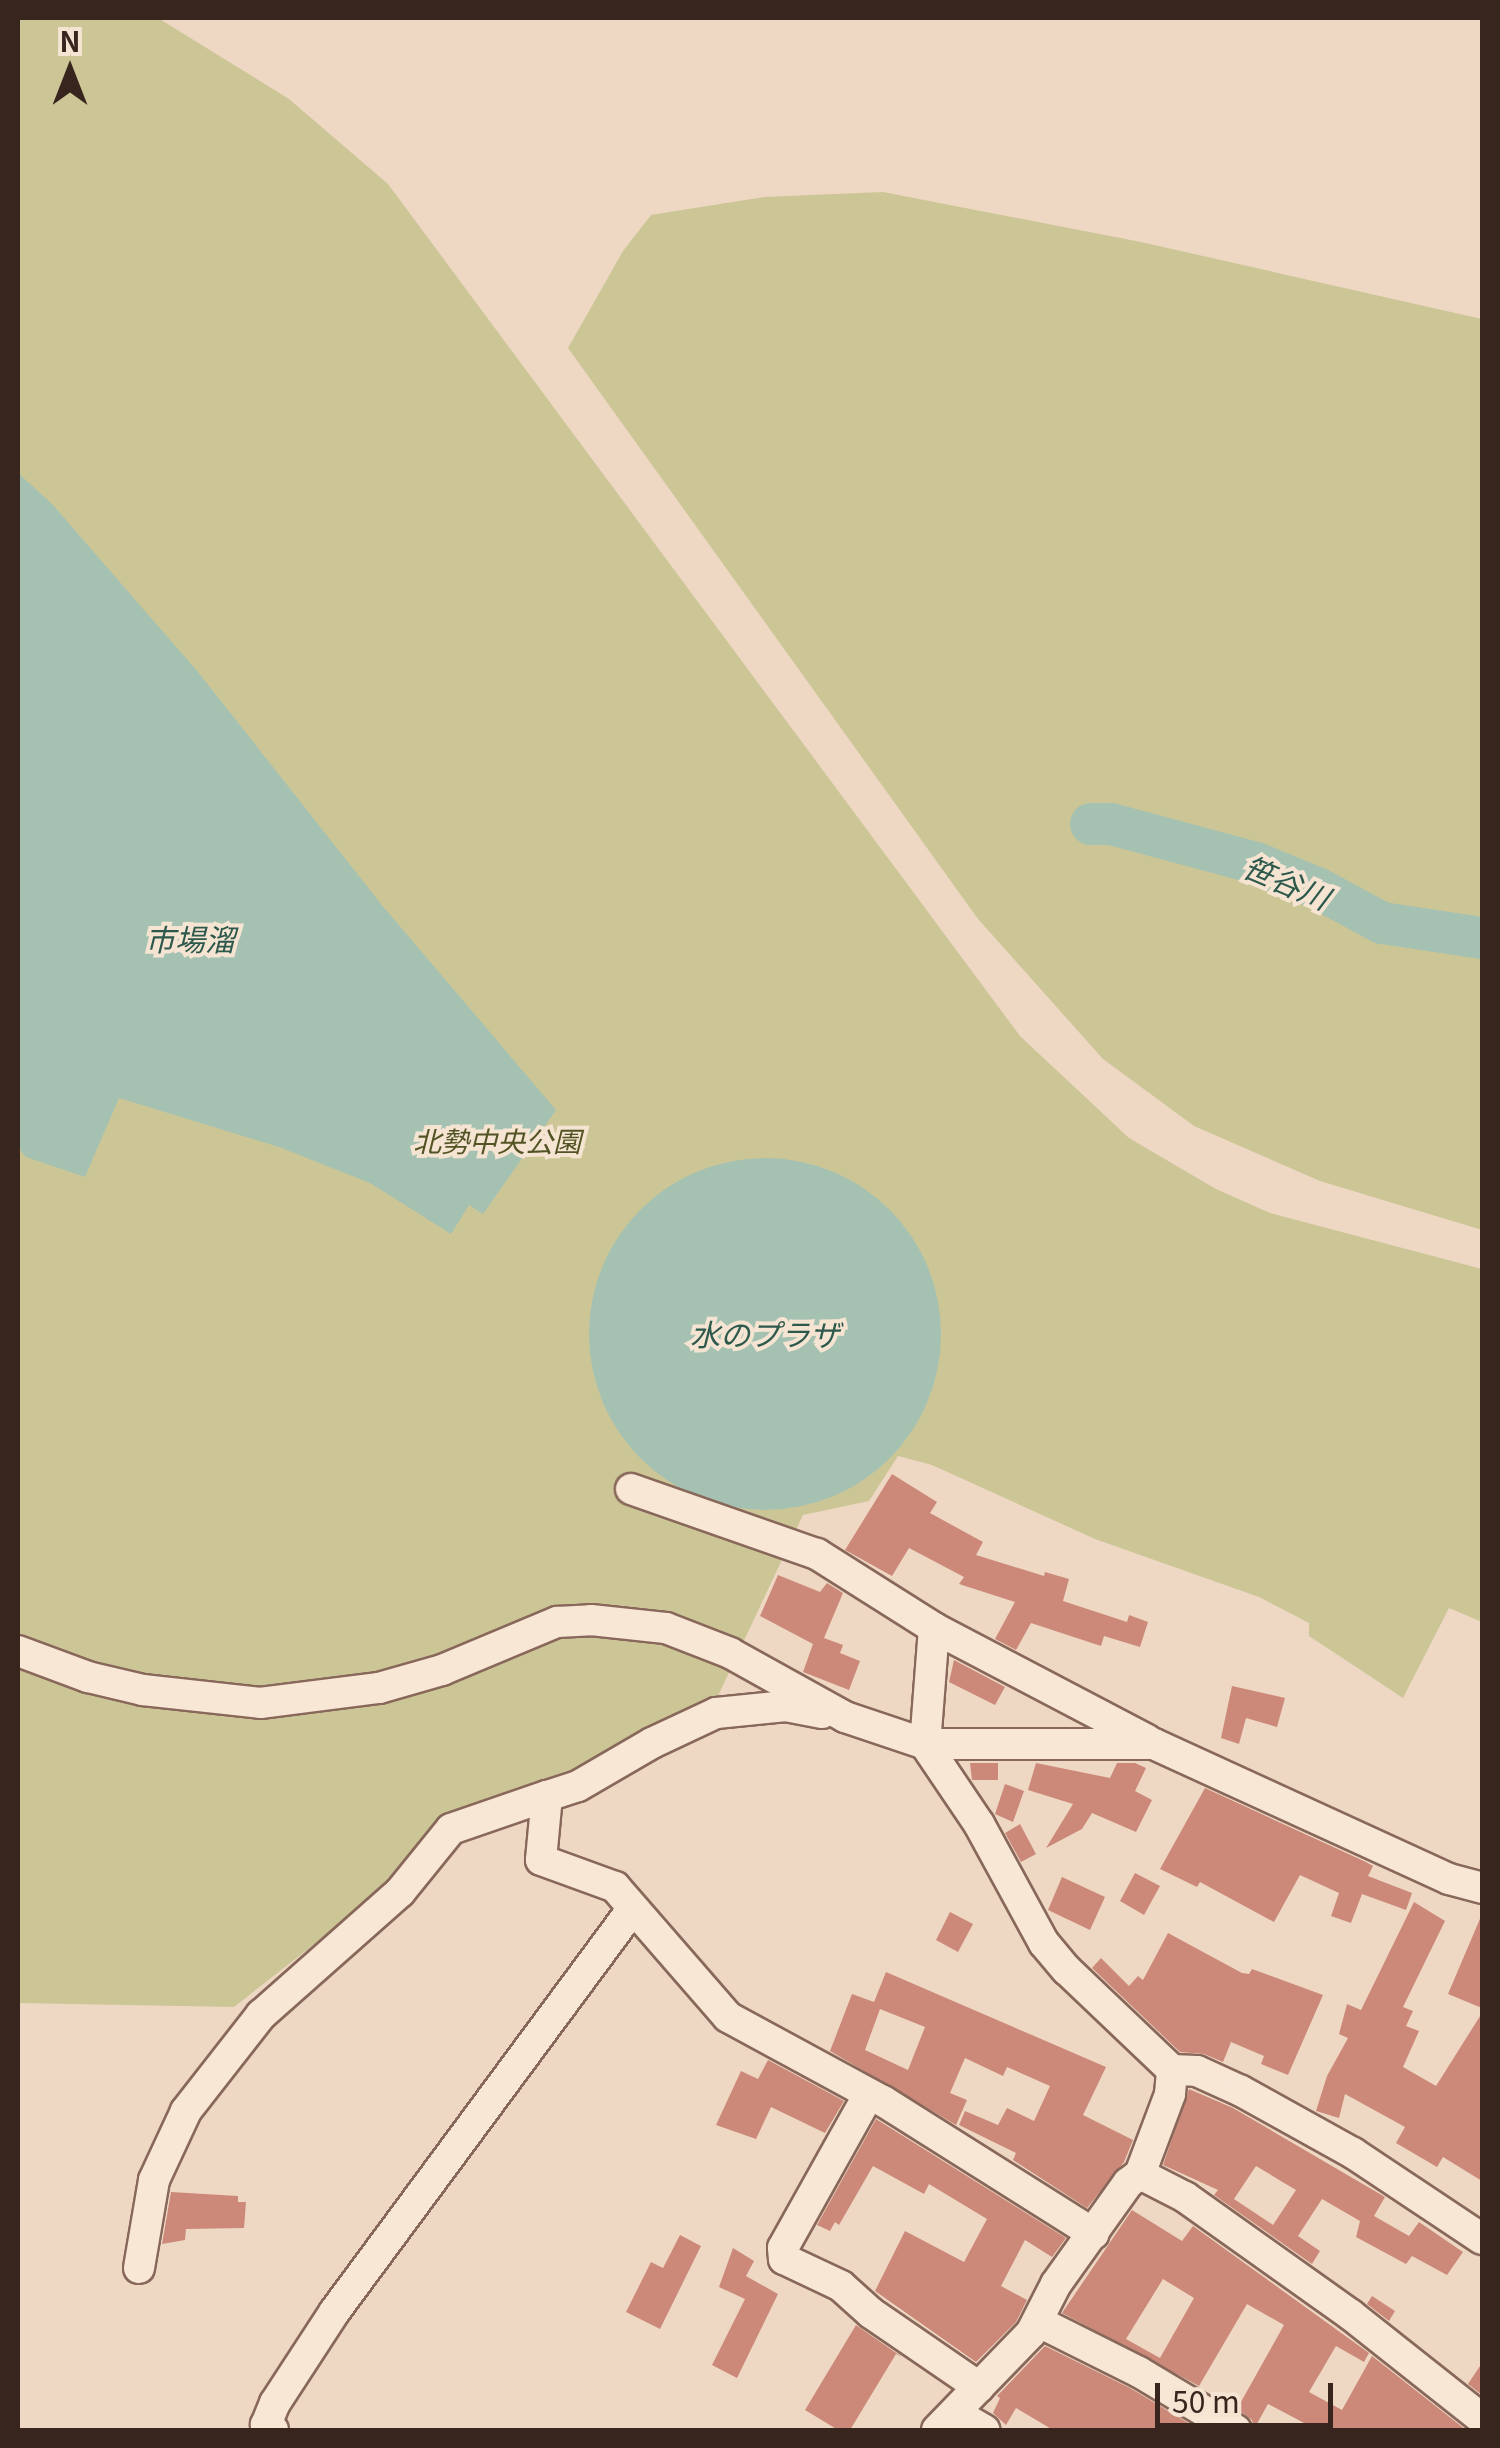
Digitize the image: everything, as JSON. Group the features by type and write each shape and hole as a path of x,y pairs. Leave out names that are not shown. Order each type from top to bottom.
{"street":[{"path":"631,1489 817,1554 934,1628 1154,1744 1432,1872 1482,1888"},
{"path":"18,1651 88,1677 143,1690 260,1703 325,1698 395,1684 442,1670 557,1622 666,1628 730,1652 845,1717"},
{"path":"934,1628 925,1744 979,1824 1044,1943 1172,2070 1197,2070 1242,2091 1353,2153 1482,2239"},
{"path":"138,2268 154,2180 186,2111 261,2016 400,1892 451,1828 578,1786 664,1737 716,1713 786,1706 845,1717 925,1744 1154,1744"},
{"path":"547,1796 542,1860 616,1887 728,2017 869,2094 1094,2234"},
{"path":"273,2430 266,2425 275,2403 335,2311 632,1910"},
{"path":"946,2422 1040,2322 1056,2284 1128,2183 1140,2174 1170,2094 1172,2070"},
{"path":"869,2094 783,2248 784,2259 841,2286 871,2313 979,2388"},
{"path":"1140,2174 1185,2196 1351,2315 1482,2419"},
{"path":"1040,2322 1140,2372 1236,2430"},
{"path":"946,2422 986,2430"}],"green space":[{"name":"北勢中央公園","path":"18,18 158,18 289,99 388,184 1020,1036 1129,1138 1216,1189 1270,1213 1482,1269 1482,1622 1449,1608 1403,1698 1309,1636 1309,1623 1259,1597 1095,1539 932,1465 898,1456 869,1501 803,1515 717,1698 546,1782 390,1885 234,2007 18,2003"},
{"path":"883,192 1141,242 1482,319 1482,1230 1320,1181 1194,1126 1103,1059 978,919 568,348 623,251 651,215 764,197"}],"water":[{"name":"市場溜","path":"18,473 52,504 198,672 381,904 556,1110 483,1214 469,1205 451,1234 370,1183 279,1147 119,1098 85,1177 26,1157 18,1147"},
{"name":"水のプラザ","path":"765,1158 799,1161 832,1171 890,1209 928,1267 938,1300 938,1368 928,1401 890,1459 832,1497 799,1507 765,1510 731,1507 698,1497 640,1459 602,1401 592,1368 589,1334 592,1300 602,1267 640,1209 698,1171 731,1161"}],"building":[{"path":"892,1474 937,1502 930,1513 983,1542 976,1555 1044,1576 1045,1572 1069,1579 1063,1601 1127,1622 1129,1615 1148,1622 1140,1647 1104,1636 1101,1646 1031,1623 1016,1650 995,1639 1015,1602 959,1584 964,1577 909,1548 892,1576 845,1550"},
{"path":"778,1575 820,1592 827,1583 843,1593 824,1638 843,1645 840,1653 860,1661 849,1690 803,1672 813,1644 760,1616"},
{"path":"954,1660 1005,1687 995,1705 949,1682"},
{"path":"1232,1686 1285,1698 1277,1727 1246,1718 1239,1744 1221,1738"},
{"path":"970,1763 998,1763 998,1780 972,1780"},
{"path":"1036,1763 1110,1778 1117,1763 1135,1763 1146,1768 1135,1791 1152,1800 1136,1832 1092,1813 1082,1829 1046,1848 1073,1804 1028,1790"},
{"path":"1005,1784 1024,1791 1013,1822 995,1814"},
{"path":"1205,1788 1373,1866 1368,1876 1412,1893 1406,1910 1362,1894 1351,1923 1331,1916 1339,1893 1300,1875 1274,1922 1200,1882 1197,1887 1160,1869"},
{"path":"1020,1824 1036,1854 1021,1862 1005,1833"},
{"path":"1135,1873 1160,1886 1144,1915 1120,1901"},
{"path":"1062,1877 1105,1897 1090,1930 1048,1910"},
{"path":"1414,1902 1445,1921 1403,2007 1413,2011 1406,2026 1419,2031 1403,2067 1436,2086 1482,2013 1482,2181 1443,2157 1437,2167 1396,2143 1405,2127 1345,2094 1339,2118 1316,2111 1327,2076 1348,2038 1339,2034 1347,2004 1361,2010"},
{"path":"950,1912 973,1924 958,1952 936,1940"},
{"path":"1482,1914 1482,2008 1448,1994"},
{"path":"1168,1933 1242,1973 1249,1974 1252,1969 1323,1995 1288,2075 1261,2064 1264,2056 1231,2042 1223,2062 1204,2054 1180,2052 1092,1968 1101,1958 1129,1986 1138,1976 1143,1980"},
{"path":"886,1972 1106,2067 1083,2115 1133,2140 1124,2162 1087,2208 1013,2160 1016,2153 959,2125 965,2111 998,2125 1007,2108 1034,2121 1050,2086 1007,2067 1003,2076 965,2058 950,2093 967,2100 956,2125 830,2051 852,1994 874,2002","holes":["880,2009 925,2027 908,2070 865,2050"]},
{"path":"768,2060 844,2101 825,2133 771,2107 756,2139 716,2125 741,2071 758,2079"},
{"path":"1189,2089 1233,2108 1385,2197 1374,2216 1409,2236 1419,2222 1463,2252 1447,2275 1412,2256 1406,2264 1356,2237 1360,2221 1322,2199 1298,2236 1320,2251 1312,2264 1214,2195 1218,2190 1163,2165","holes":["1256,2166 1296,2190 1273,2225 1234,2199"]},
{"path":"876,2119 1066,2238 1052,2257 1025,2240 1001,2286 1027,2300 1016,2322 976,2362 875,2291 905,2231 964,2262 987,2219 929,2184 924,2194 873,2166 839,2225 835,2222 830,2231 817,2225"},
{"path":"171,2192 238,2196 238,2202 246,2202 244,2228 186,2229 185,2240 162,2244"},
{"path":"1132,2210 1182,2241 1193,2226 1369,2353 1364,2362 1336,2346 1309,2392 1342,2410 1372,2356 1466,2430 1302,2430 1306,2424 1268,2404 1254,2429 1252,2420 1237,2409 1284,2325 1247,2304 1199,2386 1062,2313","holes":["1163,2279 1194,2298 1160,2358 1126,2339"]},
{"path":"680,2235 701,2246 660,2329 626,2312 651,2262 663,2268"},
{"path":"733,2248 754,2261 746,2276 778,2294 737,2378 712,2365 745,2299 719,2287"},
{"path":"1372,2296 1395,2311 1389,2321 1367,2304"},
{"path":"856,2325 902,2357 896,2354 850,2430 838,2430 805,2410"},
{"path":"1045,2346 1130,2388 1200,2430 1053,2430 1016,2408 1006,2425 993,2413 1000,2398 997,2396"},
{"path":"1482,2363 1482,2395 1468,2384"}],"waterway":[{"name":"笹谷川","path":"1091,824 1111,824 1256,863 1319,889 1382,923 1482,938"}]}
